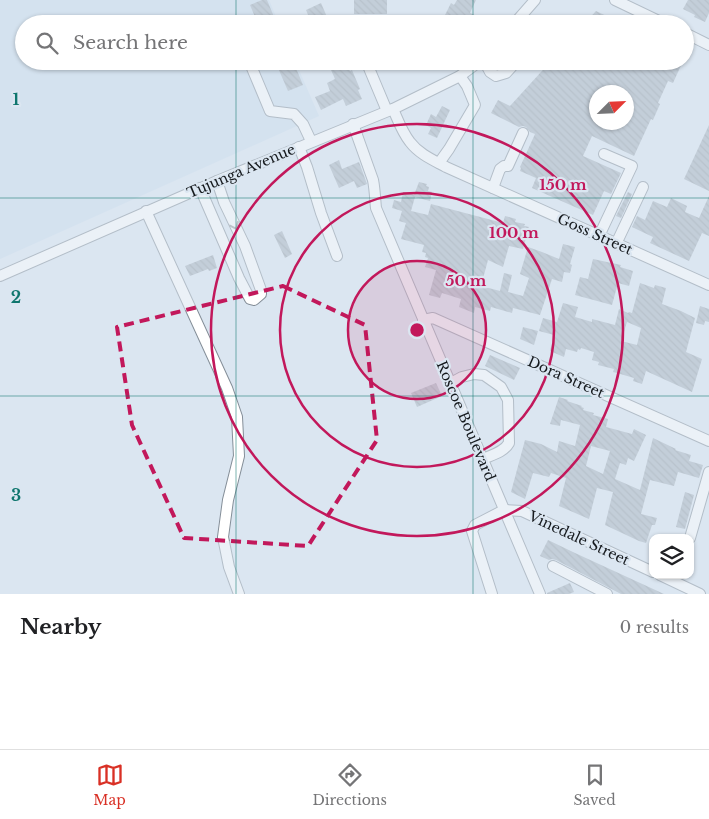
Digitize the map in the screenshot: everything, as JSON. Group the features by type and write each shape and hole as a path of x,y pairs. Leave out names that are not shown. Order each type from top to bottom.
{"street":[{"path":"525,15 535,0"},
{"path":"615,0 646,15"},
{"path":"694,38 709,45"},
{"path":"253,70 270,111 294,114 303,124 311,141"},
{"name":"Goss Street","path":"370,70 401,128 410,142 423,154 493,188 709,285"},
{"name":"Tujunga Avenue","path":"0,276 217,180 390,110 460,76 468,70"},
{"path":"489,70 496,76 506,73 509,70"},
{"path":"439,163 475,105 467,86 460,76"},
{"name":"Roscoe Boulevard","path":"353,124 375,189 376,208 540,594"},
{"path":"493,188 500,169 508,166 524,133"},
{"path":"299,147 337,256"},
{"path":"599,236 632,166 604,154"},
{"path":"200,188 239,278 250,299 254,300 261,294 261,290 245,246 224,202 217,180"},
{"path":"616,244 643,187"},
{"path":"146,211 227,388 237,417 239,456 228,500 223,537 229,567 239,594"},
{"name":"Dora Street","path":"423,320 433,318 709,441"},
{"path":"450,383 474,374 484,375 501,387 508,400 509,443 503,450 483,459"},
{"path":"691,534 709,472"},
{"path":"492,594 472,531 475,525 504,510"},
{"name":"Vinedale Street","path":"504,510 522,511 649,570"},
{"path":"553,566 607,594"},
{"path":"679,580 700,594"}],"highlighted area":[{"path":"283,286 365,325 377,440 308,546 184,538 132,425 117,327"}],"shaded area":[{"path":"0,0 269,0 275,15 15,15 15,70 299,70 319,116 0,259"}],"building":[{"path":"267,0 273,15 254,15 250,5"},
{"path":"354,0 387,0 387,14 354,14"},
{"path":"457,0 476,0 470,13 475,15 445,15 451,3 454,5"},
{"path":"688,0 709,0 709,13 705,22 683,9"},
{"path":"321,3 326,15 308,15 306,10"},
{"path":"596,11 604,15 592,15"},
{"path":"279,70 297,70 303,85 288,91"},
{"path":"331,70 352,70 362,99 346,106 343,99 321,110 315,97 330,91 327,83 335,79"},
{"path":"543,70 679,70 673,83 668,81 653,120 651,119 634,156 592,136 583,156 621,173 611,194 604,191 593,215 532,188 536,178 520,171 520,167 535,134 526,127 519,127 491,113 498,100 510,106"},
{"path":"442,106 450,110 437,138 428,134 431,128 426,125 431,114 436,117"},
{"path":"709,125 709,191 684,179"},
{"path":"339,160 342,169 359,162 367,184 357,188 354,181 339,188 329,165"},
{"path":"419,182 427,184 426,186 429,187 428,191 432,192 430,201 415,197 411,211 428,215 431,204 503,223 505,216 516,219 515,222 529,227 523,249 509,246 503,267 488,260 481,286 500,291 504,273 512,275 508,292 523,296 529,278 520,274 528,247 559,259 563,244 575,247 570,264 572,265 570,273 564,272 562,282 552,279 540,315 513,308 512,313 491,307 490,311 475,307 474,313 459,307 461,299 442,293 440,298 429,295 436,270 425,267 428,258 425,257 426,253 422,252 424,245 401,239 406,223 399,221 402,211 392,208 394,200 401,202 403,192 414,195"},
{"path":"628,192 632,194 621,218 616,216"},
{"path":"709,196 709,236 702,233 689,261 650,243 653,237 632,227 637,216 645,220 653,201 667,207 671,198 687,206 685,212 699,218"},
{"path":"282,231 292,254 285,258 274,235"},
{"path":"213,255 217,268 209,271 208,269 190,276 185,266"},
{"path":"593,259 621,265 620,267 633,271 629,286 618,283 612,305 575,295 580,277 588,279"},
{"path":"640,283 654,288 655,285 666,288 662,304 695,318 686,352 702,359 692,392 646,371 642,384 633,381 634,378 613,372 614,369 598,365 599,362 592,360 594,352 581,348 577,352 566,349 564,357 550,351 554,335 539,331 543,318 557,322 563,303 578,307 575,317 592,322 592,319 615,325 619,309 632,313","holes":["627,322 641,328 637,345 621,341"]},
{"path":"700,306 709,309 709,322 705,321 704,325 696,323"},
{"path":"523,327 538,331 534,345 520,339"},
{"path":"490,355 520,368 514,380 485,366"},
{"path":"436,383 442,396 417,407 411,393"},
{"path":"559,397 582,406 583,410 594,413 593,415 608,419 606,427 632,434 634,429 646,435 634,461 628,458 626,465 620,463 615,479 640,490 653,438 675,450 691,455 689,461 703,465 699,478 678,472 674,486 650,480 641,514 657,518 655,525 652,525 646,543 605,525 613,492 597,488 589,519 559,506 566,478 551,473 549,477 533,473 525,499 511,492 525,440 541,444 557,452 559,441 575,446 580,425 561,420 560,426 550,424","holes":["591,446 610,451 603,474 586,466"]},
{"path":"685,492 694,495 685,529 676,527"},
{"path":"548,540 664,594 621,594 556,560 549,560 540,556"},
{"path":"570,583 574,592 569,594 547,594 547,593"}]}
